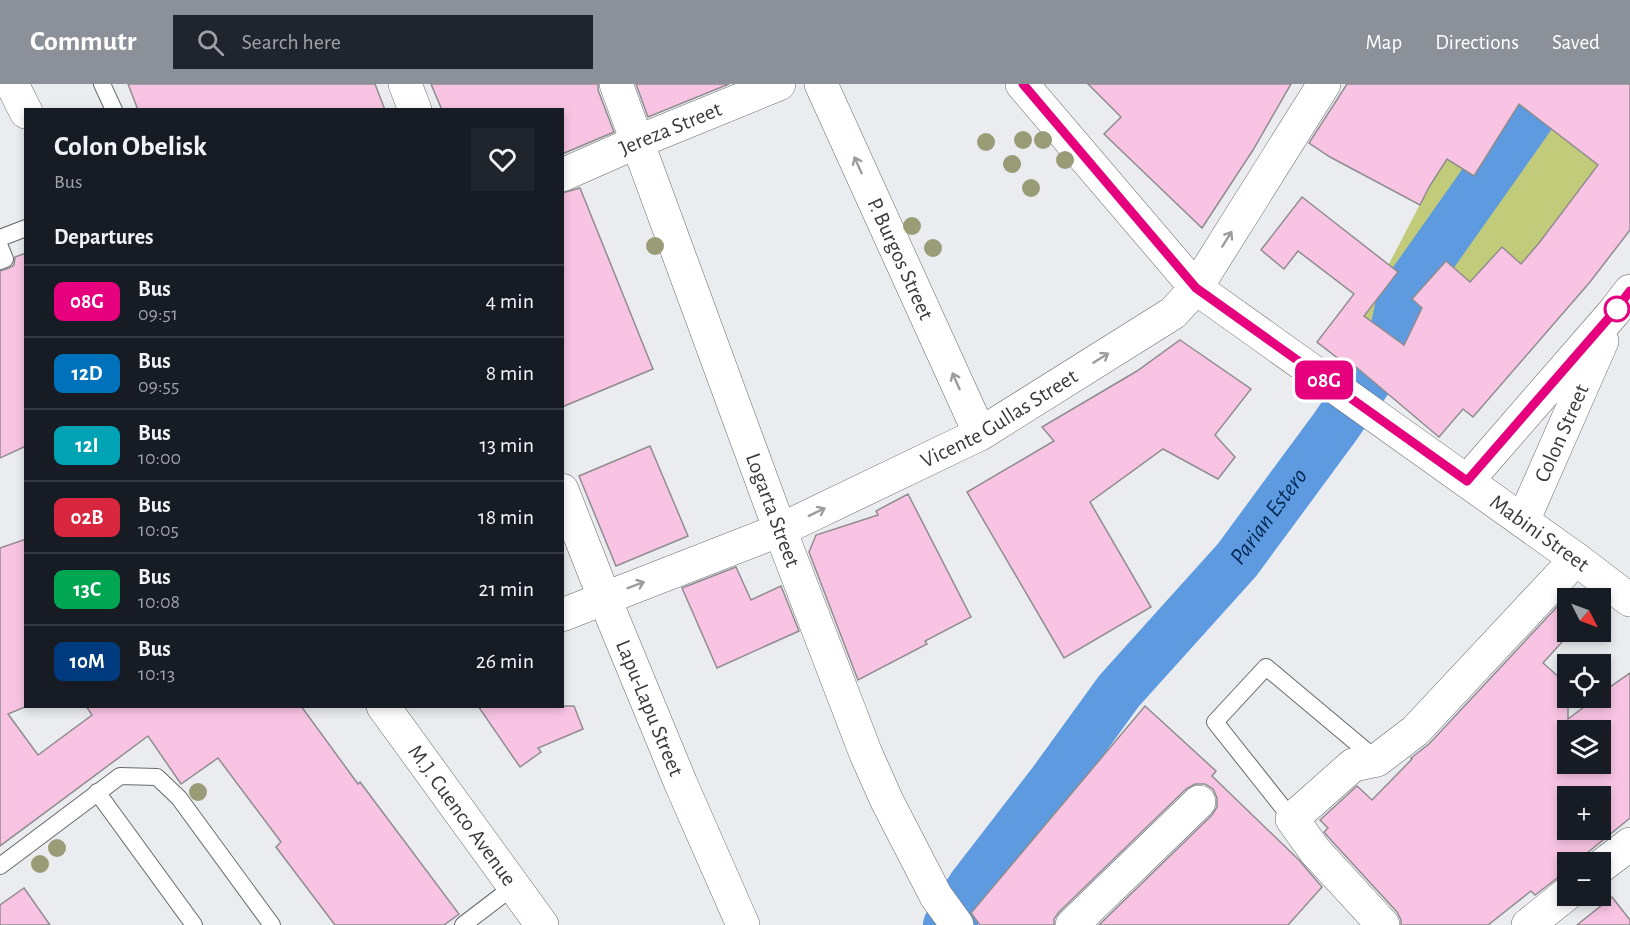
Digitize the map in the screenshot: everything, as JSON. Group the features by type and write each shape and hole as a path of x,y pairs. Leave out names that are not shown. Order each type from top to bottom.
{"street":[{"path":"12,84 24,108"},
{"path":"405,84 414,108"},
{"name":"Logarta Street","path":"616,84 780,530 866,754 887,801 936,897 957,925"},
{"name":"Jereza Street","path":"564,174 779,84"},
{"name":"P. Burgos Street","path":"821,84 980,434"},
{"name":"Mabini Street","path":"1023,84 1196,288 1630,600"},
{"name":"Vicente Gullas Street","path":"564,614 780,530 980,434 1173,313 1196,288 1324,84"},
{"name":"Colon Street","path":"1467,481 1622,302"},
{"name":"Colon Street","path":"1523,521 1622,302"},
{"name":"Lapu-Lapu Street","path":"564,495 681,784 742,925"},
{"path":"1383,925 1316,851 1292,819 1353,765 1377,760 1415,731 1576,559"},
{"name":"M.J. Cuenco Avenue","path":"384,708 542,925"},
{"path":"1072,925 1199,802"},
{"path":"1611,859 1630,844"},
{"path":"1527,925 1557,902"}],"lane":[{"path":"102,84 113,108"},
{"path":"0,238 24,229"},
{"path":"0,247 5,259 0,261"},
{"path":"1292,819 1215,722 1266,666 1377,760"},
{"path":"0,866 120,776 157,777 179,798 272,925"},
{"path":"97,792 194,925"},
{"path":"462,925 514,886"}],"green space":[{"path":"1532,84 1598,165 1521,264 1502,247 1470,282 1446,261 1412,299 1422,308 1380,387 1353,370 1383,330 1364,316 1398,272 1389,264 1429,187 1447,159 1474,175"}],"building":[{"path":"128,84 375,84 384,108 137,108"},
{"path":"431,84 598,84 598,90 614,132 564,153 564,108 441,108"},
{"path":"636,84 729,84 648,117"},
{"path":"1088,84 1291,84 1253,150 1202,228 1104,134 1121,117"},
{"path":"1347,84 1630,84 1630,230 1590,282 1473,417 1463,409 1439,437 1356,367 1353,370 1317,342 1354,294 1298,251 1284,269 1261,250 1302,197 1398,272 1364,316 1404,345 1422,308 1412,299 1446,261 1470,282 1502,247 1521,264 1598,165 1519,104 1474,176 1447,159 1420,205 1330,157 1309,143"},
{"path":"580,188 653,369 564,406 564,192"},
{"path":"24,254 24,447 0,458 0,271 14,265 15,257"},
{"path":"1180,340 1251,389 1215,435 1235,457 1218,479 1163,449 1090,502 1151,607 1064,658 967,492 1054,441 1042,427 1137,371"},
{"path":"650,446 688,536 616,566 579,476"},
{"path":"908,494 971,617 925,641 927,644 858,680 809,552 816,535 878,515 876,511"},
{"path":"24,540 24,707 8,714 38,755 92,715 87,708 302,708 459,914 444,925 335,925 276,847 281,842 218,758 181,784 148,736 0,846 0,548"},
{"path":"736,567 751,600 781,586 799,631 717,668 682,588"},
{"path":"1557,607 1557,642 1562,642 1543,663 1557,675 1557,708 1568,708 1568,719 1583,708 1611,708 1611,686 1630,673 1630,818 1611,833 1611,786 1557,786 1557,840 1603,840 1588,852 1557,852 1557,878 1535,895 1531,891 1488,925 1401,925 1397,912 1324,832 1328,828 1320,820 1357,786 1372,800 1411,758 1429,744"},
{"path":"574,706 583,729 538,748 541,752 520,767 479,708"},
{"path":"1145,706 1216,771 1212,776 1299,860 1322,887 1288,925 1099,925 1212,815 1217,807 1217,798 1213,789 1205,784 1195,784 1186,789 1059,912 1054,919 1054,925 980,925 971,913"},
{"path":"24,888 50,925 0,925 0,905"},
{"path":"1611,898 1630,920 1630,925 1577,925 1601,906 1611,906"}],"waterway":[{"name":"Parian Estero","path":"948,925 972,887 1119,691 1237,560 1335,427 1393,339 1402,298 1553,84"}],"bus line":[{"name":"08G","path":"1023,84 1196,288 1467,481 1630,291"}]}
